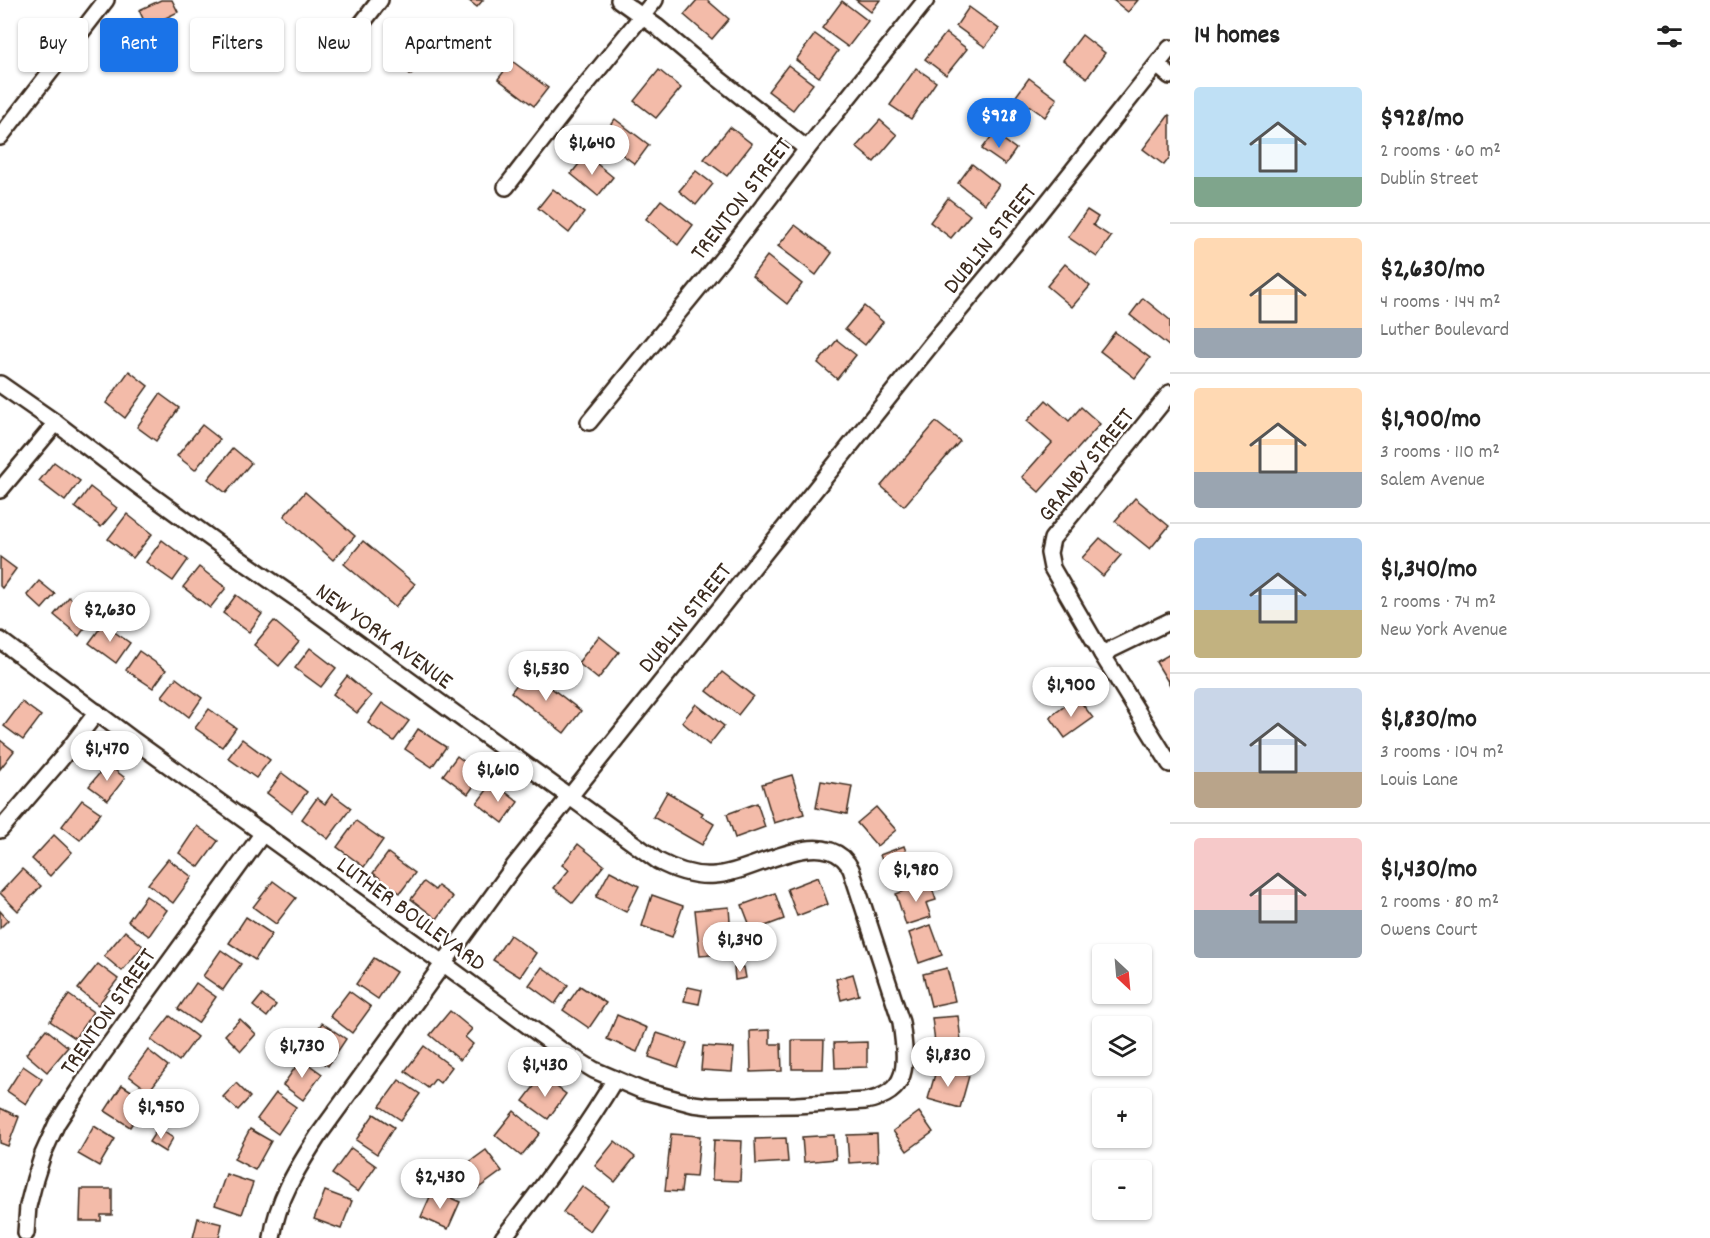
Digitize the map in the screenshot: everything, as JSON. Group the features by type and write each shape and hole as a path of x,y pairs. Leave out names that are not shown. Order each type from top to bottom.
{"street":[{"path":"0,137 106,0"},
{"path":"366,18 380,0"},
{"path":"619,0 657,27 807,149"},
{"path":"506,187 655,0"},
{"name":"TRENTON STREET","path":"589,422 728,253 807,149 926,0"},
{"name":"DUBLIN STREET","path":"272,1238 282,1202 297,1169 318,1136 515,865 1170,48"},
{"path":"1157,65 1170,76"},
{"name":"NEW YORK AVENUE","path":"0,384 658,861 694,874 715,876 740,871 803,849 818,848 832,852"},
{"name":"GRANBY STREET","path":"1102,654 1052,568 1049,554 1052,539 1170,393"},
{"path":"0,490 56,423"},
{"path":"1170,621 1102,654 1170,764"},
{"name":"LUTHER BOULEVARD","path":"0,640 561,1050 594,1070 641,1090 693,1104 709,1106 841,1103 880,1098 891,1093 900,1081 903,1071 904,1046 901,1022 851,868 843,858 832,852"},
{"path":"0,830 61,759 97,712"},
{"name":"TRENTON STREET","path":"26,1233 28,1206 35,1179 57,1123 99,1059 263,833"},
{"path":"503,1238 581,1134 615,1079"}],"building":[{"path":"161,0 172,0 178,12 166,18 143,18 139,10"},
{"path":"468,0 483,0 477,7"},
{"path":"697,0 707,0 729,19 712,39 684,15"},
{"path":"856,0 880,0 871,12"},
{"path":"1113,0 1138,0 1128,12"},
{"path":"842,1 868,21 848,47 822,28"},
{"path":"969,7 999,29 985,47 956,26"},
{"path":"946,33 967,49 946,75 925,59"},
{"path":"815,34 838,51 819,77 796,60"},
{"path":"1082,35 1105,53 1087,78 1063,60"},
{"path":"513,62 548,88 534,106 498,79 503,72 513,72"},
{"path":"788,65 813,84 793,110 768,91"},
{"path":"916,68 936,82 911,119 890,105"},
{"path":"659,70 681,88 656,118 634,101"},
{"path":"1029,78 1057,99 1045,117 1016,96"},
{"path":"1169,115 1170,157 1164,165 1143,149"},
{"path":"615,119 649,145 635,164 600,138"},
{"path":"880,120 897,135 874,162 856,147"},
{"path":"730,127 752,144 727,176 704,159"},
{"path":"994,133 1016,149 1005,165 982,149"},
{"path":"586,155 613,177 598,196 571,174"},
{"path":"972,164 999,185 985,204 958,183"},
{"path":"696,171 713,184 696,205 679,191"},
{"path":"553,189 584,213 569,233 538,208"},
{"path":"948,198 970,215 951,238 930,222"},
{"path":"661,200 693,225 678,245 646,219"},
{"path":"1087,210 1098,217 1093,225 1111,237 1097,257 1068,237"},
{"path":"795,225 832,253 816,275 778,246"},
{"path":"767,256 802,284 787,304 752,276"},
{"path":"1065,264 1090,286 1072,307 1047,286"},
{"path":"1143,298 1170,320 1170,347 1130,315"},
{"path":"864,306 883,322 865,345 845,329"},
{"path":"1115,332 1150,358 1135,378 1100,351"},
{"path":"837,340 856,355 837,379 818,363"},
{"path":"129,371 148,386 125,418 106,403"},
{"path":"160,394 179,408 156,441 137,427"},
{"path":"1046,400 1069,421 1081,407 1100,424 1039,492 1022,477 1052,443 1027,421"},
{"path":"936,422 960,441 904,506 881,486"},
{"path":"202,425 220,439 195,470 177,456"},
{"path":"233,448 251,463 226,493 208,479"},
{"path":"54,462 80,481 65,501 39,481"},
{"path":"90,487 117,508 101,527 75,507"},
{"path":"305,492 355,536 333,560 284,516"},
{"path":"1135,498 1169,526 1150,549 1115,521"},
{"path":"127,514 152,534 133,558 108,539"},
{"path":"1100,538 1121,555 1103,576 1082,558"},
{"path":"162,540 188,560 173,581 146,562"},
{"path":"363,541 415,584 395,607 344,564"},
{"path":"0,557 16,569 2,588 0,586"},
{"path":"199,567 226,588 210,608 183,587"},
{"path":"39,581 55,594 42,609 27,595"},
{"path":"236,595 262,614 249,632 223,613"},
{"path":"69,597 93,617 79,636 54,615"},
{"path":"274,621 299,642 279,666 254,645"},
{"path":"103,624 130,643 116,663 89,643"},
{"path":"599,636 619,652 598,679 578,663"},
{"path":"310,648 336,668 321,687 295,668"},
{"path":"139,651 166,670 153,688 126,670"},
{"path":"1170,654 1170,685 1156,662"},
{"path":"528,670 581,711 564,733 511,692"},
{"path":"722,672 753,696 738,715 707,691"},
{"path":"347,676 371,696 357,713 333,694"},
{"path":"176,678 202,698 189,717 162,696"},
{"path":"1077,697 1093,718 1065,738 1050,717"},
{"path":"22,702 41,716 23,740 4,726"},
{"path":"382,703 409,721 394,741 368,723"},
{"path":"696,704 724,726 709,745 682,722"},
{"path":"209,709 236,728 222,747 195,728"},
{"path":"418,729 446,747 432,767 405,749"},
{"path":"242,739 270,760 256,778 228,758"},
{"path":"0,740 14,751 0,769"},
{"path":"457,756 482,775 468,794 443,775"},
{"path":"107,764 125,778 108,800 89,786"},
{"path":"282,773 307,792 292,812 267,793"},
{"path":"792,775 804,814 774,823 762,784"},
{"path":"821,781 852,786 847,814 816,808"},
{"path":"493,782 518,802 503,823 477,803"},
{"path":"667,792 703,813 701,816 714,824 702,845 653,817"},
{"path":"332,794 351,808 328,839 302,819 317,798 325,804"},
{"path":"82,800 101,813 80,840 62,826"},
{"path":"757,803 765,827 735,838 727,814"},
{"path":"876,807 896,830 877,846 857,823"},
{"path":"356,821 383,840 364,867 337,847"},
{"path":"197,826 218,841 199,867 179,853"},
{"path":"54,835 72,852 50,876 32,859"},
{"path":"578,844 604,865 573,903 554,888 569,870 562,865"},
{"path":"904,846 915,877 892,885 880,855"},
{"path":"388,853 415,873 400,893 373,873"},
{"path":"168,859 192,877 173,903 148,884"},
{"path":"22,869 41,886 18,911 0,893"},
{"path":"610,871 639,886 626,912 596,897"},
{"path":"818,877 828,904 797,916 787,889"},
{"path":"273,881 296,898 276,924 253,907"},
{"path":"424,882 435,890 438,886 453,897 437,919 411,899"},
{"path":"930,882 936,900 926,903 931,917 906,925 896,894"},
{"path":"775,893 784,919 752,931 742,905"},
{"path":"652,895 683,906 672,937 642,926"},
{"path":"146,896 167,910 149,936 128,921"},
{"path":"729,907 731,936 719,937 721,954 700,956 695,910"},
{"path":"0,911 8,920 0,928"},
{"path":"246,917 272,934 255,960 229,943"},
{"path":"931,925 942,955 919,963 909,933"},
{"path":"125,931 143,946 122,971 104,956"},
{"path":"510,935 536,953 520,977 493,960"},
{"path":"221,950 241,964 223,990 203,976"},
{"path":"374,958 396,972 378,999 356,984"},
{"path":"98,964 118,979 98,1005 78,989"},
{"path":"542,967 568,985 555,1004 529,985"},
{"path":"744,967 746,978 735,980 734,968"},
{"path":"947,968 955,1001 931,1006 923,974"},
{"path":"853,974 859,995 841,1000 836,979"},
{"path":"196,983 216,997 198,1023 178,1009"},
{"path":"580,986 606,1003 589,1028 563,1010"},
{"path":"688,987 702,990 699,1004 684,1001"},
{"path":"349,991 371,1007 352,1033 330,1016"},
{"path":"69,995 93,1012 75,1038 50,1021"},
{"path":"262,995 276,1005 267,1017 253,1006"},
{"path":"450,1011 472,1029 465,1037 473,1044 460,1060 430,1035"},
{"path":"617,1015 647,1028 637,1052 607,1039"},
{"path":"170,1016 197,1037 179,1061 151,1040"},
{"path":"958,1016 962,1049 936,1051 932,1018"},
{"path":"240,1019 256,1034 241,1051 225,1035"},
{"path":"322,1023 346,1039 328,1066 304,1049"},
{"path":"46,1029 68,1047 47,1072 26,1054"},
{"path":"770,1030 770,1044 781,1044 782,1071 751,1072 750,1031"},
{"path":"657,1033 687,1043 678,1067 649,1057"},
{"path":"792,1040 824,1040 823,1069 792,1069"},
{"path":"867,1042 867,1067 835,1068 834,1043"},
{"path":"424,1046 452,1067 440,1083 435,1079 428,1088 405,1071"},
{"path":"703,1046 734,1048 732,1072 701,1070"},
{"path":"148,1050 168,1066 149,1091 129,1076"},
{"path":"301,1059 322,1074 303,1100 283,1085"},
{"path":"23,1066 42,1079 26,1104 7,1091"},
{"path":"937,1067 969,1076 960,1108 928,1099"},
{"path":"542,1076 566,1094 548,1119 523,1101"},
{"path":"399,1080 420,1094 401,1120 380,1106"},
{"path":"236,1083 250,1097 238,1110 223,1097"},
{"path":"122,1085 147,1101 130,1127 105,1111"},
{"path":"276,1093 296,1107 278,1134 257,1119"},
{"path":"0,1108 19,1117 8,1146 0,1143"},
{"path":"514,1111 540,1133 521,1156 495,1135"},
{"path":"919,1112 933,1132 907,1151 893,1131"},
{"path":"374,1114 394,1127 377,1154 356,1140"},
{"path":"94,1126 115,1139 99,1166 78,1154"},
{"path":"158,1128 173,1138 165,1152 149,1142"},
{"path":"250,1129 271,1141 255,1170 234,1159"},
{"path":"671,1134 700,1136 696,1177 683,1176 681,1192 665,1191"},
{"path":"877,1134 878,1161 849,1163 847,1135"},
{"path":"834,1135 836,1159 804,1162 802,1137"},
{"path":"786,1138 788,1162 756,1164 755,1139"},
{"path":"714,1140 742,1141 740,1181 712,1180"},
{"path":"615,1141 635,1157 615,1182 595,1166"},
{"path":"351,1148 376,1166 358,1192 332,1174"},
{"path":"486,1150 502,1171 476,1190 460,1169"},
{"path":"226,1174 253,1183 242,1214 215,1205"},
{"path":"582,1186 608,1205 590,1231 563,1212"},
{"path":"81,1189 112,1189 112,1215 101,1215 101,1221 80,1221"},
{"path":"433,1190 460,1202 448,1229 421,1217"},
{"path":"325,1191 352,1201 341,1229 314,1219"},
{"path":"198,1218 222,1224 219,1238 193,1238"}]}
